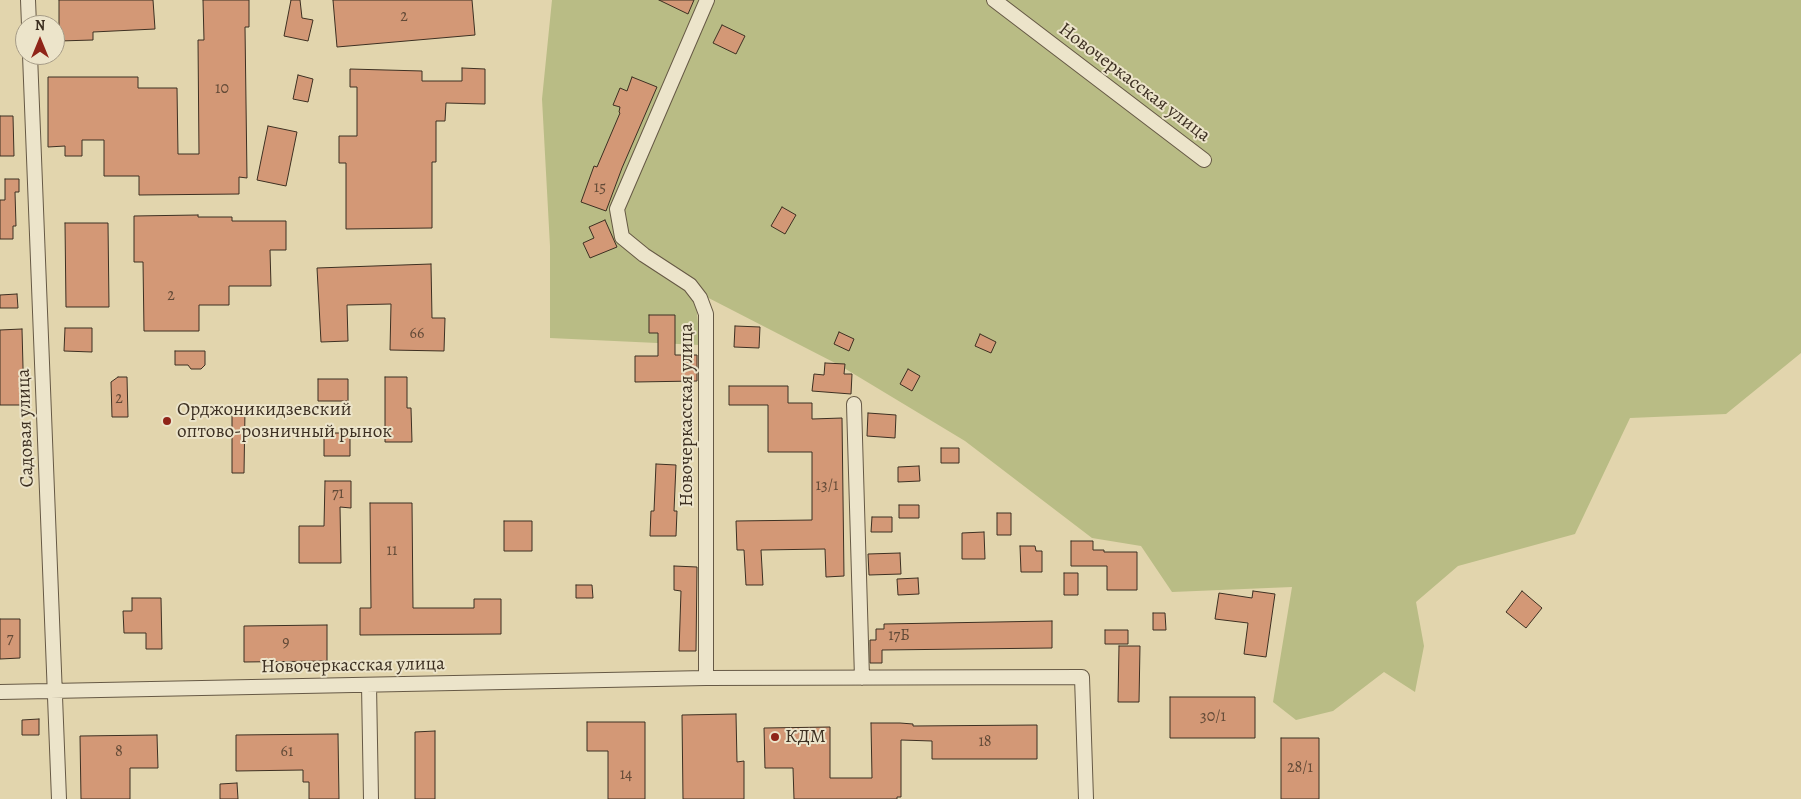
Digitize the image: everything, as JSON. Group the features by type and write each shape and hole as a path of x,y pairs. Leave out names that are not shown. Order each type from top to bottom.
{"street":[{"path":"28,0 29,15"},
{"name":"Новочеркасская улица","path":"706,678 706,314 700,298 690,284 644,255 622,237 617,209 707,0"},
{"name":"Новочеркасская улица","path":"994,0 1204,160"},
{"name":"Садовая улица","path":"30,65 59,799"},
{"path":"854,404 862,678"},
{"name":"Новочеркасская улица","path":"0,692 706,678 1082,677 1086,799"},
{"path":"369,685 371,799"}],"green space":[{"path":"552,0 1801,0 1801,353 1726,414 1630,418 1575,534 1458,566 1416,602 1424,646 1415,692 1384,672 1333,711 1296,720 1273,702 1292,587 1172,592 1141,546 1092,538 965,441 839,365 695,291 700,345 550,338 550,246 542,99"}],"building":[{"path":"59,0 153,0 155,29 93,32 93,40 65,41 65,15 59,15"},
{"path":"203,0 249,0 249,27 245,27 247,178 239,177 239,194 139,195 139,176 104,176 104,140 82,140 82,156 65,156 65,146 48,147 48,77 138,77 138,88 177,88 178,154 199,154 198,40 204,40"},
{"path":"291,0 300,0 302,18 313,20 308,41 284,36"},
{"path":"333,0 472,0 475,35 337,47"},
{"path":"659,0 694,0 688,14"},
{"path":"722,25 745,36 736,54 713,43"},
{"path":"462,68 485,69 485,104 446,103 445,121 436,121 436,162 432,162 432,228 346,229 346,163 339,163 339,136 357,136 357,87 350,87 350,69 422,71 422,81 462,81"},
{"path":"298,75 313,79 308,102 293,99"},
{"path":"632,77 657,87 622,168 606,211 581,202 594,166 597,167 620,113 620,107 613,105 620,88 627,91"},
{"path":"0,116 13,116 14,156 0,156"},
{"path":"268,126 297,132 286,186 257,180"},
{"path":"5,179 19,179 19,192 15,192 16,226 13,226 13,239 0,239 0,200 5,200"},
{"path":"782,207 796,215 785,234 771,226"},
{"path":"198,215 198,217 232,217 232,221 286,221 286,250 270,250 271,286 229,286 229,305 199,305 199,331 144,331 143,262 134,262 134,216"},
{"path":"605,220 617,247 590,258 583,243 594,238 589,227"},
{"path":"65,223 108,223 109,307 66,307"},
{"path":"431,264 432,318 445,318 444,351 390,350 391,304 347,305 348,341 321,342 317,268"},
{"path":"17,294 18,308 0,308 0,295"},
{"path":"649,315 675,315 675,355 697,355 697,381 635,382 635,356 658,356 658,333 649,333"},
{"path":"735,326 760,327 759,348 734,347"},
{"path":"65,328 92,328 92,352 64,351"},
{"path":"22,329 24,405 0,405 0,330"},
{"path":"839,332 854,339 849,351 834,344"},
{"path":"980,334 996,342 991,353 975,346"},
{"path":"175,351 205,351 205,365 201,369 191,369 188,365 175,365"},
{"path":"825,363 845,364 844,374 852,374 851,394 812,391 814,374 824,375"},
{"path":"908,369 920,376 912,391 900,384"},
{"path":"118,377 127,377 128,417 112,417 111,382"},
{"path":"385,377 407,377 407,408 411,408 412,442 385,442"},
{"path":"318,379 348,379 348,401 318,401"},
{"path":"729,386 788,386 788,403 812,403 812,419 842,418 844,576 826,577 825,549 761,550 763,585 746,585 744,550 737,550 736,521 812,520 812,452 768,452 768,405 729,405"},
{"path":"245,411 244,473 232,473 232,412"},
{"path":"868,413 896,415 895,438 867,436"},
{"path":"324,433 350,433 350,456 324,456"},
{"path":"941,448 959,448 959,463 941,463"},
{"path":"656,464 676,465 674,511 677,511 676,536 650,536 651,511 654,511"},
{"path":"919,466 920,481 898,482 898,467"},
{"path":"325,481 351,481 351,508 340,507 341,563 299,563 299,526 324,526"},
{"path":"370,503 412,503 413,608 474,608 474,599 501,599 501,634 360,635 360,608 371,608"},
{"path":"899,505 919,505 919,518 899,518"},
{"path":"997,513 1011,513 1011,535 997,535"},
{"path":"872,517 892,517 892,532 871,532"},
{"path":"504,521 532,521 532,551 504,551"},
{"path":"984,532 985,559 962,559 962,533"},
{"path":"1071,541 1093,541 1093,550 1104,550 1104,552 1137,552 1137,590 1107,590 1107,566 1071,566"},
{"path":"1020,546 1035,546 1036,551 1042,551 1042,572 1021,572"},
{"path":"900,553 901,574 869,575 868,554"},
{"path":"674,566 697,567 696,651 679,651 681,591 674,590"},
{"path":"1064,573 1078,573 1078,595 1064,595"},
{"path":"918,578 919,594 898,595 897,579"},
{"path":"576,585 592,585 593,598 576,598"},
{"path":"1253,591 1275,594 1266,657 1244,654 1248,623 1215,619 1219,593 1252,598"},
{"path":"1522,591 1542,608 1526,628 1506,612"},
{"path":"132,598 161,598 162,649 146,649 146,633 124,633 123,611 132,611"},
{"path":"1153,613 1165,613 1166,630 1153,630"},
{"path":"0,619 20,619 20,658 0,659"},
{"path":"1052,621 1052,648 882,650 882,663 870,663 870,640 876,640 876,629 884,629 884,624"},
{"path":"327,625 327,661 244,662 244,626"},
{"path":"1105,630 1128,630 1128,644 1105,644"},
{"path":"1119,646 1140,646 1139,702 1118,702"},
{"path":"1170,697 1255,697 1255,738 1170,738"},
{"path":"736,714 737,762 744,761 744,799 683,799 682,715"},
{"path":"39,719 39,735 22,735 22,720"},
{"path":"587,722 645,722 645,799 608,799 608,751 587,751"},
{"path":"871,723 900,723 913,724 913,726 1037,725 1037,759 932,759 932,741 901,740 901,797 897,797 897,799 794,799 793,768 765,768 764,728 830,727 830,778 872,778"},
{"path":"435,731 435,799 415,799 415,732"},
{"path":"338,734 339,799 309,799 309,782 303,782 303,770 236,771 236,735"},
{"path":"157,735 158,768 130,768 130,799 81,799 80,736"},
{"path":"1281,738 1319,738 1319,799 1281,799"},
{"path":"237,783 238,799 220,799 220,784"}],"place":[{"name":"Орджоникидзевский оптово-розничный рынок","path":"167,421"},
{"name":"КДМ","path":"775,737"}]}
